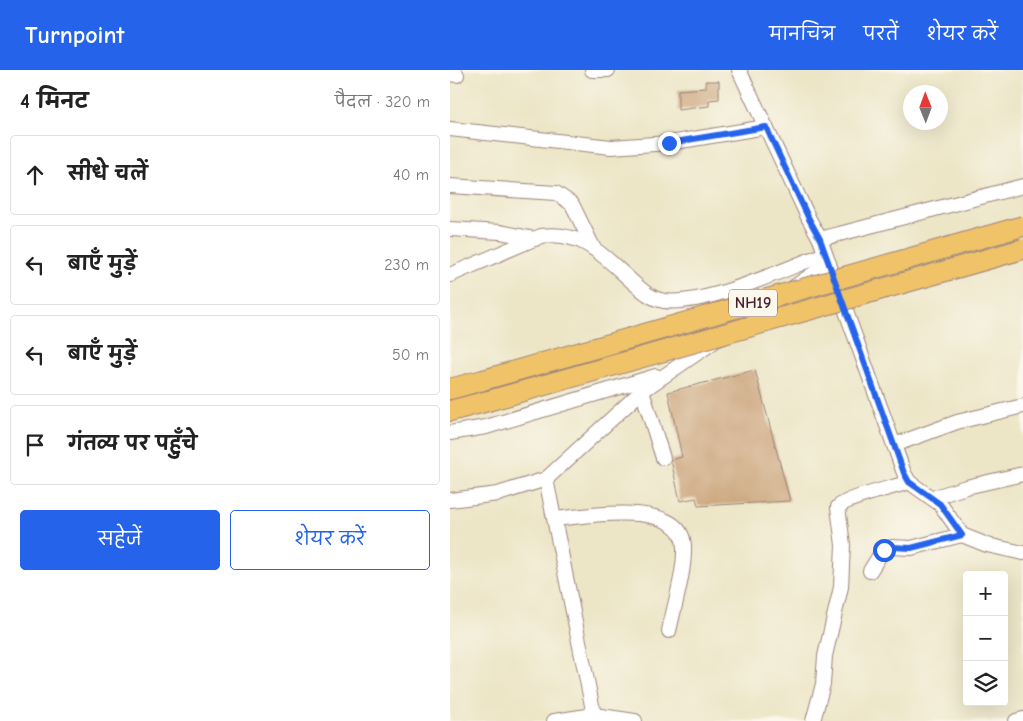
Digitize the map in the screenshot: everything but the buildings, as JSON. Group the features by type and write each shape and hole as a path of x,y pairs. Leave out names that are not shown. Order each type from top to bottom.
{"highway":[{"name":"NH19","path":"450,389 1023,226"},
{"name":"NH19","path":"450,411 1023,249"}],"street":[{"path":"592,70 608,70"},
{"path":"739,70 820,239 909,482 940,504 962,535 987,545 1023,552"},
{"path":"450,129 611,147 669,143 766,127"},
{"path":"450,186 556,193 572,204 594,249"},
{"path":"820,239 1023,186"},
{"path":"450,229 500,232 535,239"},
{"path":"450,275 535,239 555,234 572,236 594,249 647,295 664,301 687,300 719,293 827,258"},
{"path":"450,500 498,494 546,479 642,391 671,372 827,258"},
{"path":"450,433 486,427 671,372"},
{"path":"642,391 663,458"},
{"path":"894,445 957,422 1023,406"},
{"path":"932,498 966,487 1023,474"},
{"path":"546,479 594,715"},
{"path":"813,721 823,684 825,656 841,587 843,544 838,507 843,501 909,482"},
{"path":"555,519 609,513 634,513 660,518 674,526 685,546 669,631"},
{"path":"870,571 884,550 892,547 911,548 962,535"},
{"path":"554,721 594,715 635,721"},
{"path":"1016,721 1023,719"}],"route":[{"path":"669,143 766,127 820,239 904,473 909,482 940,504 962,535 933,544 911,548 892,547 884,550"}]}
